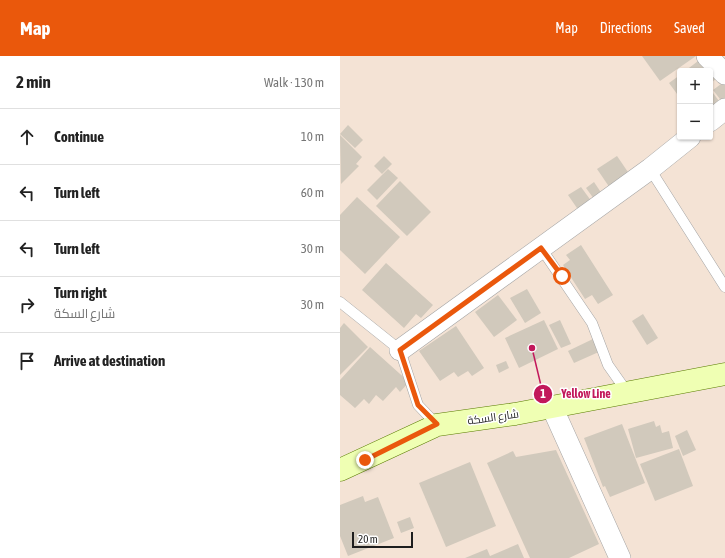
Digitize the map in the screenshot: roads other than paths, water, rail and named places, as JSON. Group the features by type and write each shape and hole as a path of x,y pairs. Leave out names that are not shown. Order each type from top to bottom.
{"street":[{"path":"708,56 725,74"},
{"path":"713,119 725,110"},
{"path":"400,350 650,169 686,140"},
{"name":"شارع السكة","path":"340,470 437,424 552,407 725,374"},
{"path":"552,407 620,558"}],"lane":[{"path":"650,169 725,287"},
{"path":"541,248 562,276 592,323 608,365 627,392"},
{"path":"340,302 400,350 418,405 437,424"}],"place":[{"name":"Yellow Line","path":"532,348"}]}
